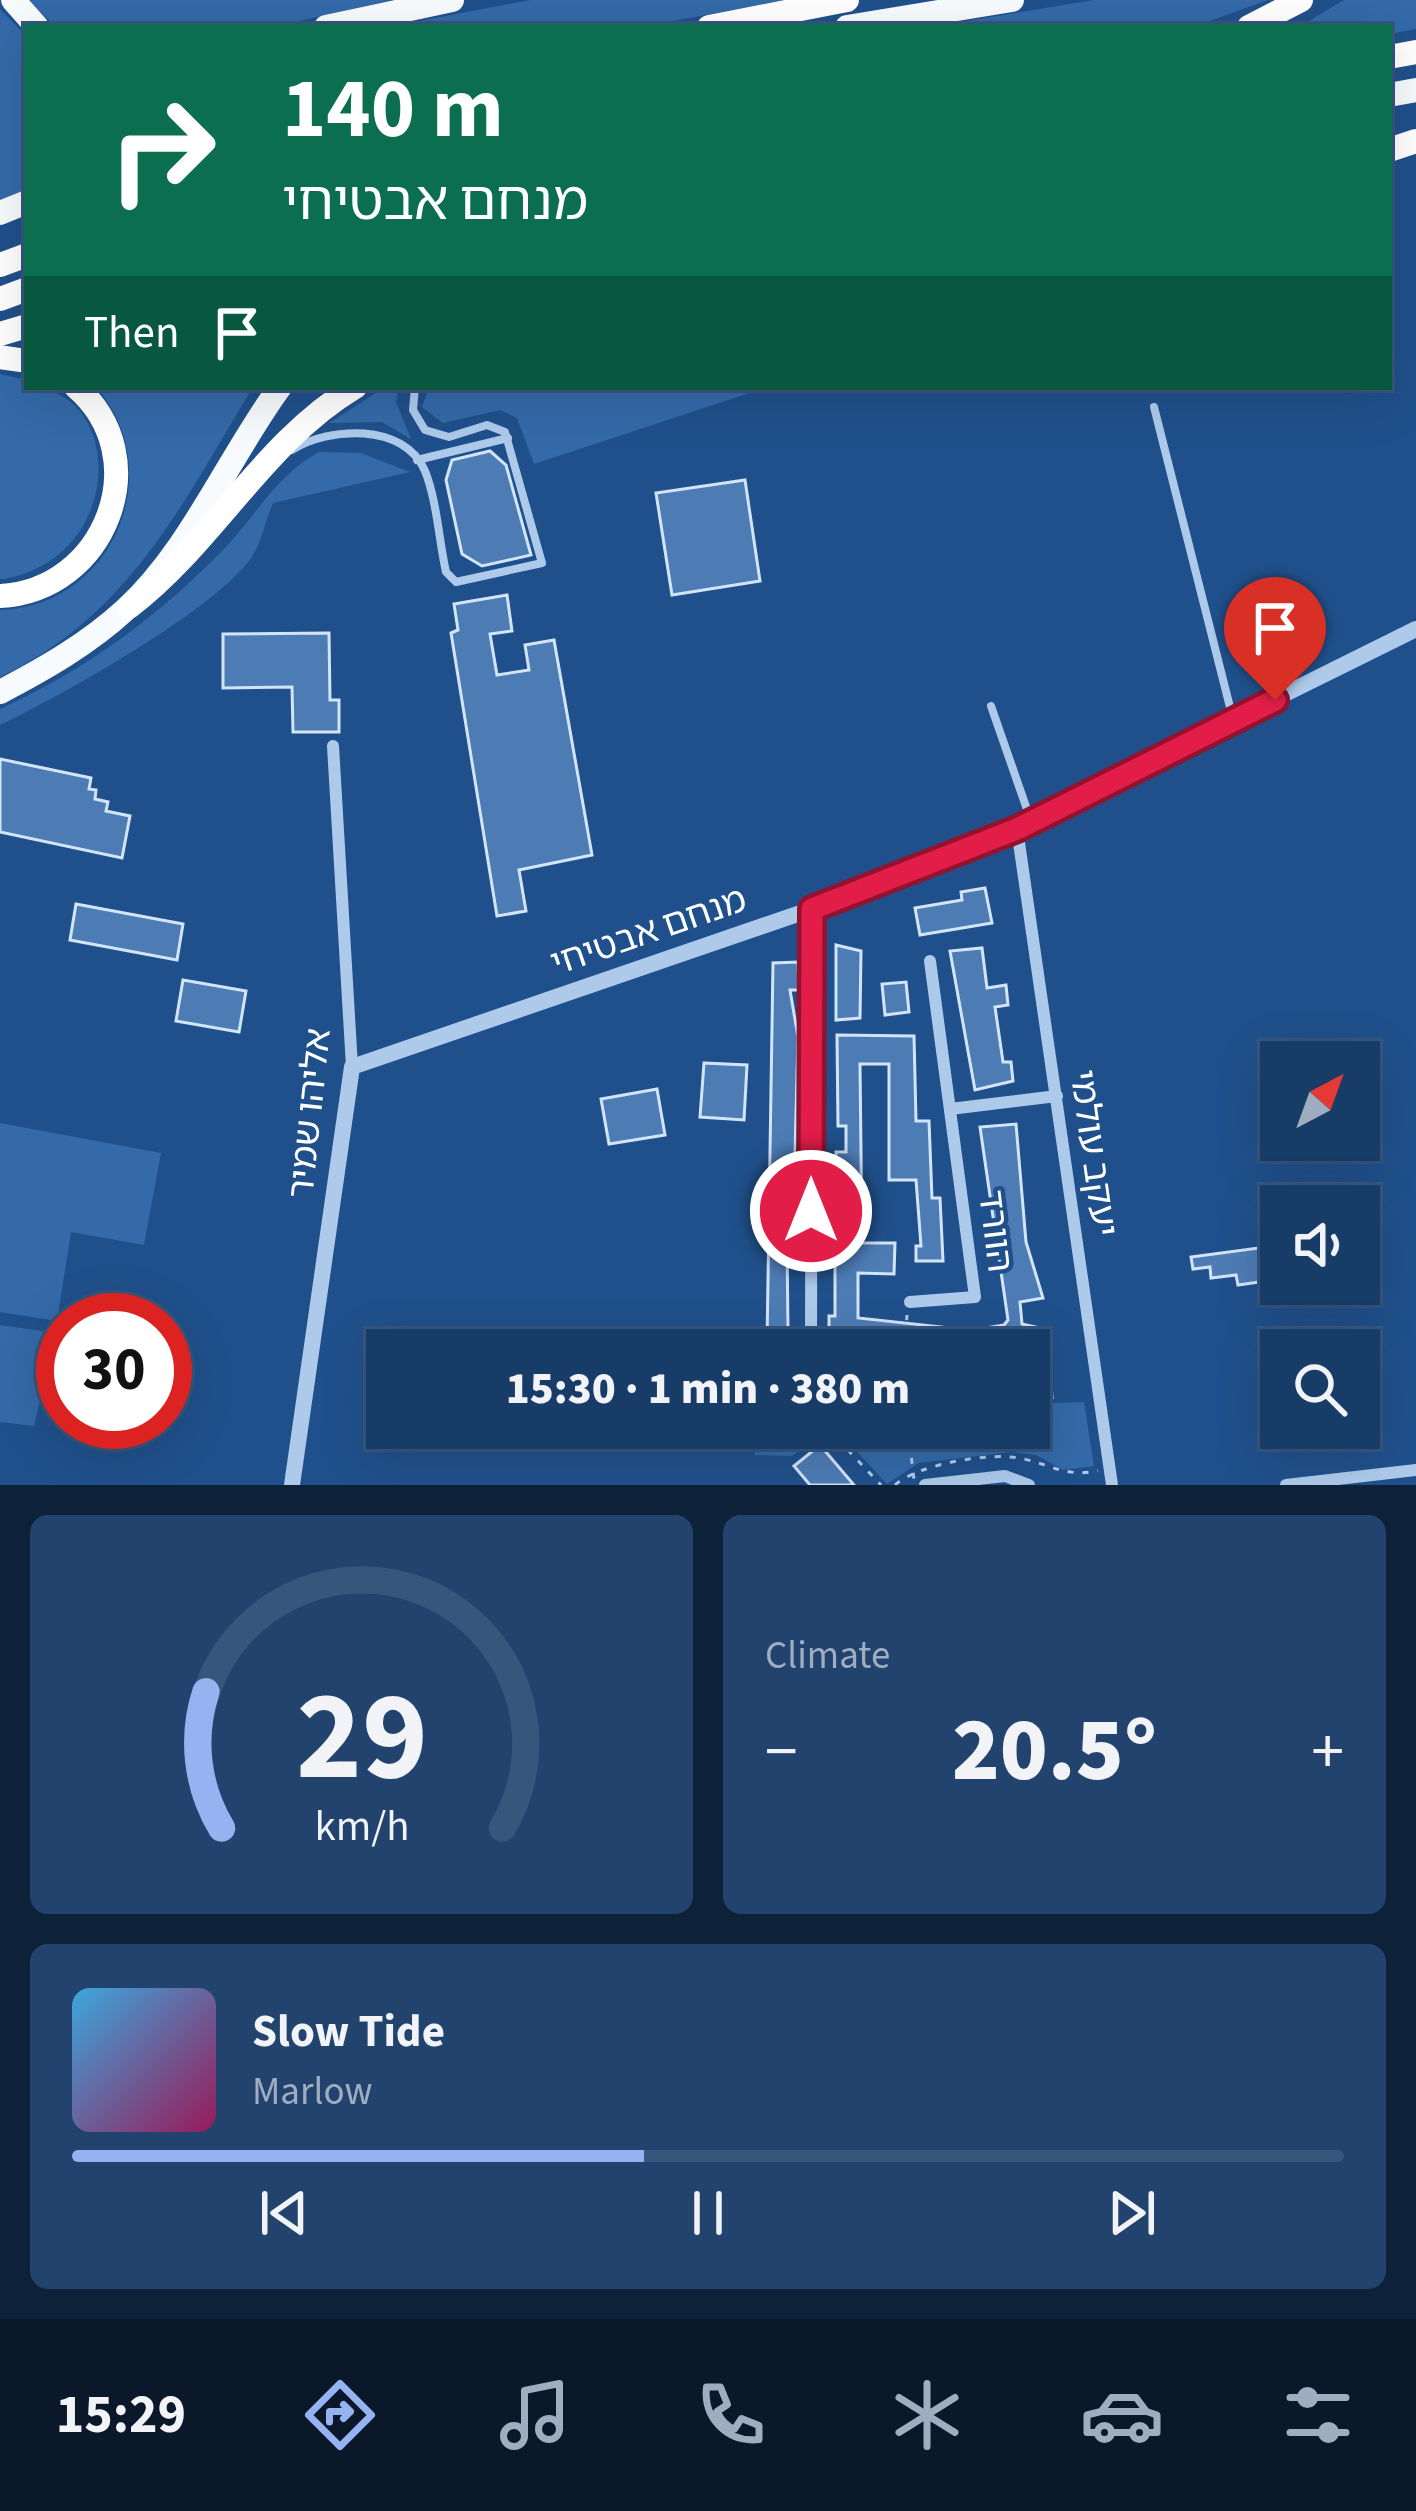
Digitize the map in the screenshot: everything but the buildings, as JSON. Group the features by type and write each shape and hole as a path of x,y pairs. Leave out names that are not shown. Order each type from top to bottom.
{"highway":[{"path":"13,0 34,24"},
{"path":"340,24 452,0"},
{"path":"724,24 847,0"},
{"path":"865,24 1012,0"},
{"path":"1255,24 1301,0"},
{"path":"0,596 60,578 86,556 111,515 116,472 110,434 78,390"},
{"path":"129,607 173,551 278,390"},
{"path":"0,692 66,655 129,607 202,543 281,444 351,390"}],"street":[{"name":"מנחם אבטיחי","path":"352,1066 812,909 1024,826 1416,629"},
{"name":"אליהו שמיר","path":"292,1485 352,1066 333,746"},
{"name":"יעקב עולמי","path":"1024,826 1112,1485"},
{"path":"811,1329 812,909"},
{"name":"הוורד","path":"910,1302 974,1297 930,961"},
{"path":"950,1108 1057,1096"},
{"path":"1286,1485 1416,1470"},
{"path":"925,1485 1005,1476 1029,1485"}],"lane":[{"path":"233,503 292,451 340,431 373,434 424,467 446,572 456,582 542,563 508,438 498,426 487,424 449,437 425,430 413,410 415,390"},
{"path":"1154,407 1233,721"},
{"path":"416,460 508,438"},
{"path":"991,706 1024,826"}],"path":[{"path":"907,1329 910,1302"},
{"path":"847,1449 881,1485"},
{"path":"911,1449 915,1485"}],"shaded area":[{"path":"26,0 391,0 286,24 54,24"},
{"path":"530,0 785,0 657,24 404,24"},
{"path":"1094,0 1268,0 1201,24 948,24"},
{"path":"1344,0 1416,0 1416,29 1392,33 1392,24 1304,24"},
{"path":"0,9 24,34 24,193 0,203"},
{"path":"0,374 24,379 24,390 59,394 82,414 95,442 98,475 91,509 73,540 44,564 0,579"},
{"path":"98,390 251,390 176,514 118,589 45,652 0,677 0,610 40,603 73,586 100,560 118,529 128,494 128,457 118,421"},
{"path":"380,390 398,390 396,402 411,439 382,422 329,423"},
{"path":"428,390 759,390 534,464 517,418 500,410 443,423 422,407"},
{"path":"319,452 361,453 410,472 273,503 253,555 208,600 98,673 0,725 0,709 91,659 172,598 223,550 278,484"},
{"path":"0,1123 161,1153 144,1245 71,1232 61,1293 36,1293 36,1318 0,1312"},
{"path":"0,1325 36,1330 34,1426 0,1422"},
{"path":"1084,1402 1094,1466 1063,1470 1036,1455 1012,1452 919,1463 887,1484 854,1449 1050,1449 1050,1403"},
{"path":"755,1449 803,1449 792,1456 755,1455"}],"route":[{"path":"811,1211 812,909 1017,829 1275,700"}]}
